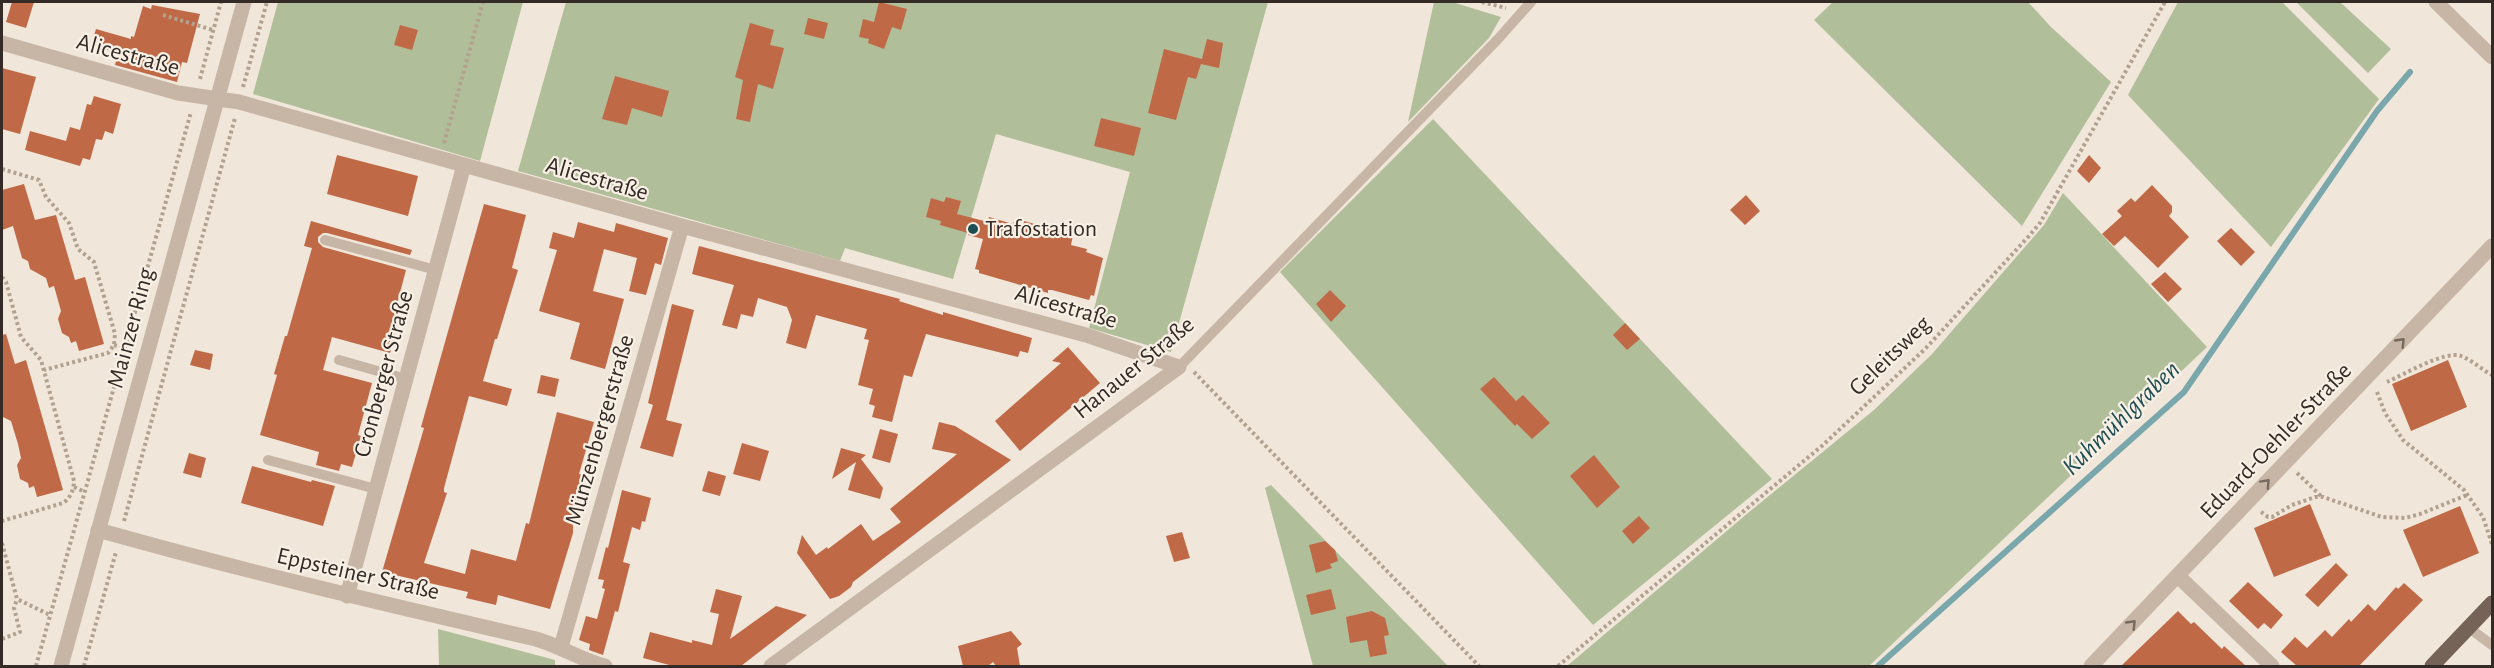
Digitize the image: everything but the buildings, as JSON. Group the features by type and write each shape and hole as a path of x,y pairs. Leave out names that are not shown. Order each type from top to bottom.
{"main road":[{"path":"2432,666 2493,603"}],"street":[{"name":"Mainzer Ring","path":"61,666 243,2"},
{"path":"2436,2 2493,57"},
{"name":"Alicestraße","path":"2,44 195,96 239,102 682,226 1086,335 1179,367"},
{"name":"Cronberger Straße","path":"347,596 464,165"},
{"name":"Münzenbergerstraße","path":"561,647 682,226"},
{"name":"Eduard-Oehler-Straße","path":"2091,666 2286,463 2373,380 2493,246"},
{"name":"Hanauer Straße","path":"771,666 1179,367"},
{"name":"Eppsteiner Straße","path":"98,530 347,596 536,639 561,647 586,661 605,666"},
{"path":"2178,576 2272,666"}],"lane":[{"name":"Hanauer Straße","path":"1179,367 1490,48 1531,2"},
{"path":"326,240 436,270"},
{"path":"339,360 406,379"},
{"path":"268,460 376,489"},
{"path":"2469,628 2493,645"}],"path":[{"path":"36,666 221,2"},
{"path":"84,666 267,2"},
{"path":"440,158 483,2"},
{"path":"1482,2 1521,12"},
{"name":"Geleitsweg","path":"1558,666 1823,445 1926,348 2005,262 2040,223 2165,2"},
{"path":"163,15 213,30"},
{"path":"2,170 39,180 46,197 69,223 78,249 94,262 115,334 114,345 108,353 44,370"},
{"path":"2,277 6,282 21,337 39,355 74,487 67,501 63,503 2,521"},
{"path":"114,345 125,348"},
{"path":"2493,375 2465,358 2450,355 2373,380 2385,413 2403,440 2455,482 2467,495 2483,517 2493,544"},
{"path":"1179,367 1196,373 1479,666"},
{"path":"2286,463 2323,497"},
{"path":"74,487 85,492"},
{"path":"2248,503 2268,518 2302,500 2323,497 2394,519 2421,514 2467,495"},
{"path":"2,543 17,599 14,608 20,632 2,639"},
{"path":"17,599 50,615"}],"green space":[{"path":"278,2 523,2 480,161 253,94"},
{"path":"566,2 1268,2 1171,352 1089,328 1130,172 996,134 953,279 845,248 840,261 518,171"},
{"path":"1434,2 1452,2 1501,17 1489,38 1408,122"},
{"path":"1833,2 2028,2 2050,26 2111,82 2022,226 1814,20"},
{"path":"2178,2 2282,2 2379,99 2271,247 2128,95"},
{"path":"2296,2 2340,2 2391,49 2368,73"},
{"path":"1433,119 1772,479 1593,625 1280,272"},
{"path":"2063,193 2207,347 1869,666 1567,666 1874,410 1932,354 2044,225"},
{"path":"1271,485 1448,666 1313,666 1265,488"},
{"path":"438,629 555,660 555,666 439,666"}],"waterway":[{"name":"Kuhmühlgraben","path":"1878,666 2184,392 2377,111 2410,72"}],"place":[{"name":"Trafostation","path":"973,229"}]}
